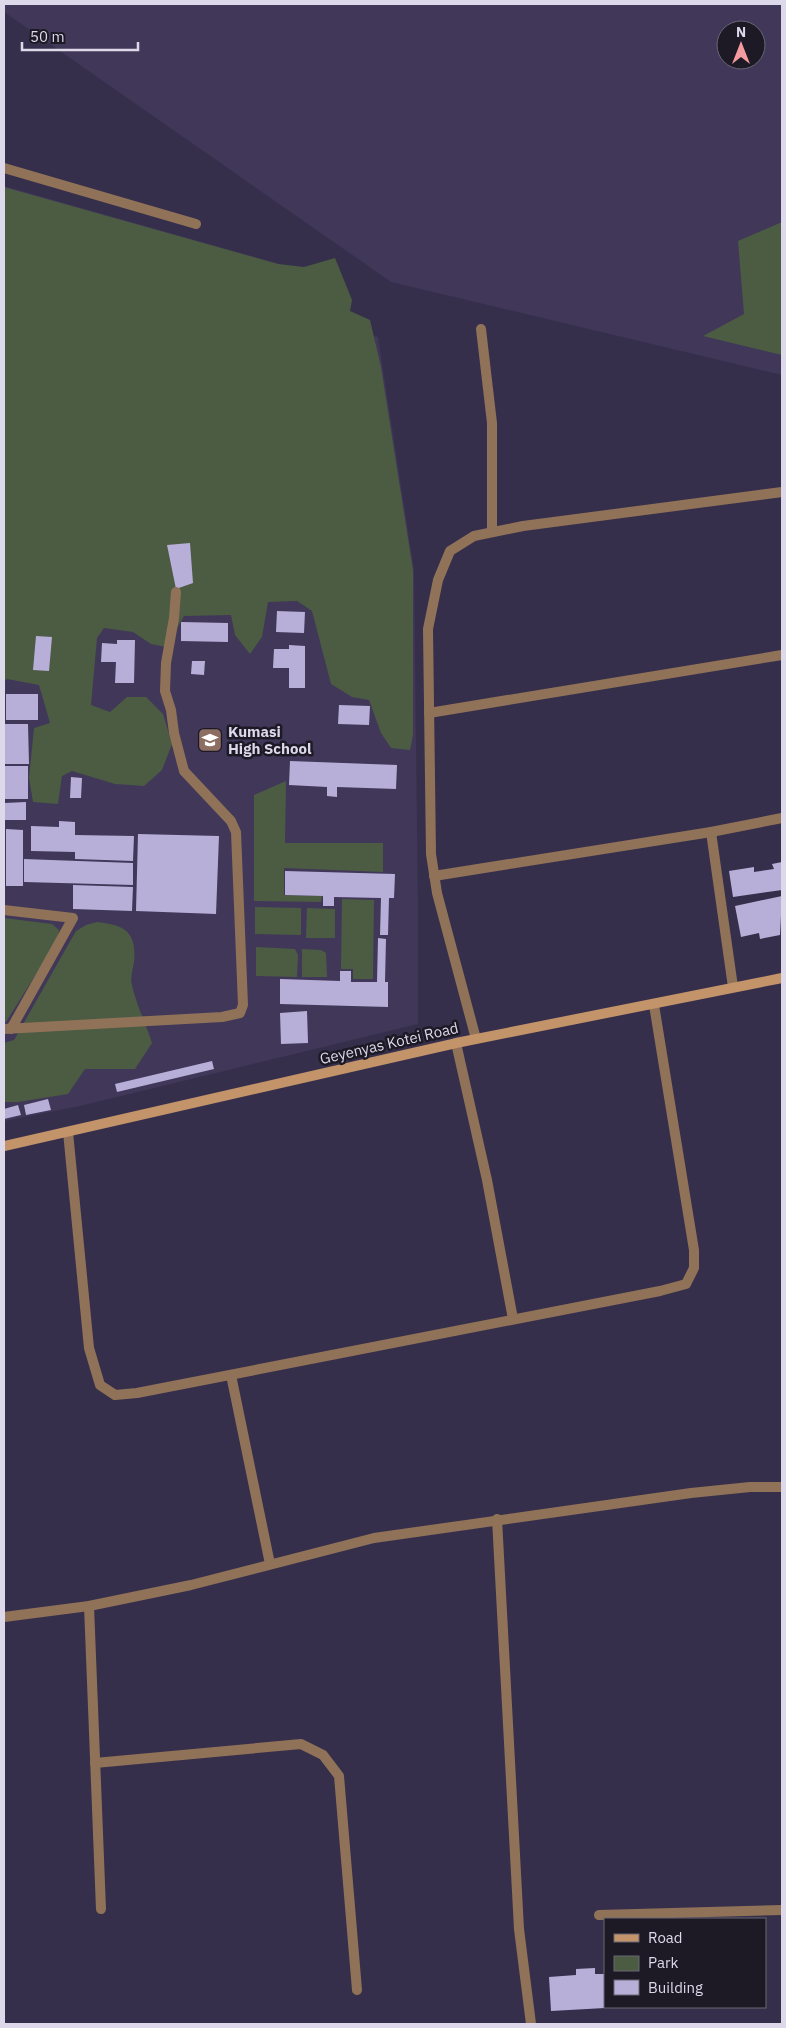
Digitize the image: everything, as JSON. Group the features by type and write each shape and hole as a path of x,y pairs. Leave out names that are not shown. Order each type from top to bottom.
{"street":[{"path":"4,168 196,224"},
{"path":"481,329 492,423 492,532"},
{"path":"476,1039 434,876 431,854 428,630 438,580 450,551 474,536 523,526 782,492"},
{"path":"7,1029 222,1017 240,1013 243,1005 236,832 231,821 184,771 165,691 166,663 174,618 176,592"},
{"path":"429,713 782,655"},
{"path":"434,876 711,832 782,818"},
{"path":"711,832 733,987"},
{"path":"4,910 73,918 7,1029"},
{"name":"Geyenyas Kotei Road","path":"4,1146 456,1043 782,978"},
{"path":"68,1132 89,1348 100,1385 115,1395 231,1375 660,1292 686,1284 694,1268 694,1250 654,1005"},
{"path":"456,1043 491,1199 513,1319"},
{"path":"231,1375 270,1564"},
{"path":"4,1617 89,1606 191,1585 374,1538 497,1519 699,1492 750,1487 782,1487"},
{"path":"497,1519 519,1929 531,2024"},
{"path":"89,1606 101,1909"},
{"path":"94,1763 301,1744 323,1755 339,1776 357,1990"},
{"path":"598,1915 782,1910"}],"shaded area":[{"path":"4,4 782,4 782,375 391,282 4,12"},
{"name":"Kumasi High School","path":"4,186 290,267 284,313 378,337 414,570 418,1024 80,1106 4,1121"}],"green space":[{"path":"4,187 278,264 304,267 335,258 352,300 350,311 370,320 381,367 413,570 413,735 410,750 391,748 381,733 369,700 352,697 331,684 312,611 297,601 268,602 262,637 250,654 235,635 231,615 184,616 166,647 151,644 133,632 104,628 97,638 91,705 110,712 127,697 146,697 163,714 172,744 162,770 144,786 115,784 72,771 62,776 58,804 33,802 29,778 34,728 50,723 39,685 7,679 4,681"},
{"path":"782,222 782,355 703,336 744,314 738,241"},
{"path":"286,781 285,843 383,843 383,872 284,868 284,895 322,896 321,902 254,901 254,795"},
{"path":"342,899 374,900 373,979 353,979 353,969 341,969"},
{"path":"255,907 301,908 301,935 255,934"},
{"path":"307,908 335,909 335,938 306,938"},
{"path":"4,918 52,924 59,930 58,939 6,1022 4,1022"},
{"path":"97,922 115,925 127,932 131,937 134,952 131,976 132,985 152,1043 135,1069 85,1069 68,1094 18,1102 4,1102 4,1043 14,1040 76,931 86,925"},
{"path":"256,947 295,949 298,955 297,977 256,976"},
{"path":"302,949 321,950 326,953 327,977 302,977"}],"building":[{"path":"190,543 193,583 176,589 167,545"},
{"path":"277,611 305,612 304,633 276,632"},
{"path":"181,622 228,623 228,642 181,641"},
{"path":"36,636 52,637 49,671 33,670"},
{"path":"117,640 135,640 134,683 115,683 116,662 101,662 102,643 117,644"},
{"path":"289,645 305,646 305,688 289,688 289,668 273,668 274,649 289,649"},
{"path":"192,661 205,661 204,675 191,674"},
{"path":"6,694 38,694 38,720 6,720"},
{"path":"339,705 370,706 369,725 338,724"},
{"path":"5,724 28,724 29,764 5,764"},
{"path":"290,761 397,765 396,789 337,787 337,797 327,796 327,787 289,785"},
{"path":"4,766 28,766 28,799 4,799"},
{"path":"71,777 82,778 81,798 70,798"},
{"path":"26,802 26,820 4,820 4,803"},
{"path":"59,821 75,822 75,835 134,836 133,861 75,859 75,852 31,851 31,826 59,827"},
{"path":"6,829 23,830 23,886 6,886"},
{"path":"138,834 219,836 216,914 136,911"},
{"path":"24,859 133,863 133,885 24,882"},
{"path":"782,862 782,890 733,897 729,871 754,867 754,872 774,869 772,864"},
{"path":"285,871 395,874 394,898 389,898 388,935 380,935 381,898 334,897 334,906 323,906 323,896 285,895"},
{"path":"73,885 133,887 132,911 73,909"},
{"path":"782,896 780,935 760,939 759,933 741,937 735,906"},
{"path":"378,938 386,939 385,982 388,982 388,1007 280,1004 280,979 340,981 340,971 351,971 351,982 377,982"},
{"path":"307,1011 308,1043 281,1044 280,1013"},
{"path":"212,1061 214,1069 117,1092 115,1084"},
{"path":"48,1099 51,1110 26,1115 24,1105"},
{"path":"18,1105 21,1115 4,1119 4,1109"},
{"path":"595,1968 595,1974 604,1974 605,2008 551,2011 549,1977 576,1975 576,1969"}],"place":[{"name":"Kumasi High School","path":"210,740"}]}
